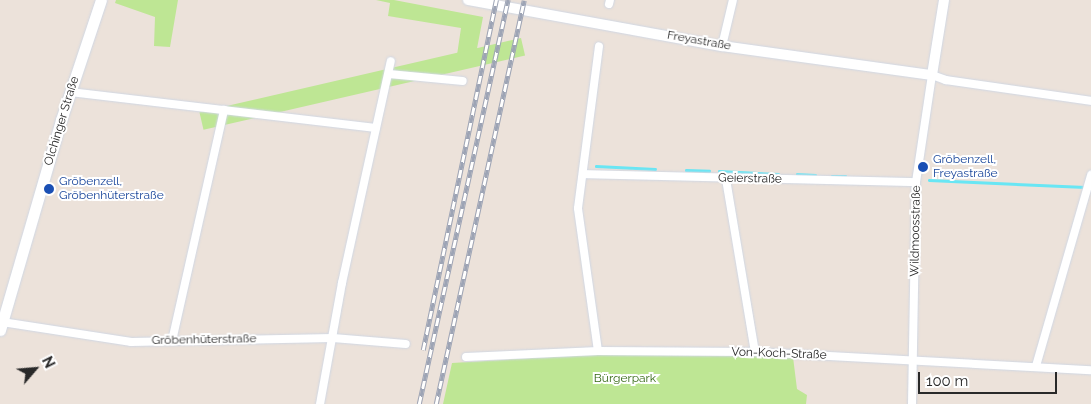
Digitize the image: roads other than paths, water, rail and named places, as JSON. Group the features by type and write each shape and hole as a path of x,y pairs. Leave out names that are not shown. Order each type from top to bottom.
{"main road":[{"name":"Olchinger Straße","path":"1,326 70,92 101,0"}],"street":[{"name":"Freyastraße","path":"468,0 722,46 932,75"},
{"path":"722,46 733,0"},
{"name":"Wildmoosstraße","path":"912,404 916,182 944,0"},
{"path":"598,351 578,208 599,46"},
{"path":"320,404 342,283 391,61"},
{"path":"389,74 463,81"},
{"path":"932,75 946,80 1091,101"},
{"path":"70,92 376,128"},
{"path":"172,341 224,110"},
{"name":"Geierstraße","path":"583,174 726,179 916,182"},
{"path":"1036,366 1091,175"},
{"path":"726,179 755,352"},
{"name":"Gröbenhüterstraße","path":"1,326 132,342 333,338 406,344"},
{"name":"Von-Koch-Straße","path":"466,357 548,356 598,351 755,352 1091,370"}],"waterway":[{"path":"596,166 655,169"},
{"path":"686,170 709,171"},
{"path":"719,171 778,174"},
{"path":"797,174 815,175"},
{"path":"832,176 846,176"},
{"path":"929,180 1085,187"}],"railway":[{"path":"423,350 496,0"},
{"path":"419,404 508,0"},
{"path":"436,404 524,0"}],"place":[{"name":"Gröbenzell, Freyastraße","path":"923,167"},
{"name":"Gröbenzell, Gröbenhüterstraße","path":"49,189"}],"park label":[{"name":"Bürgerpark","path":"625,379"}]}
